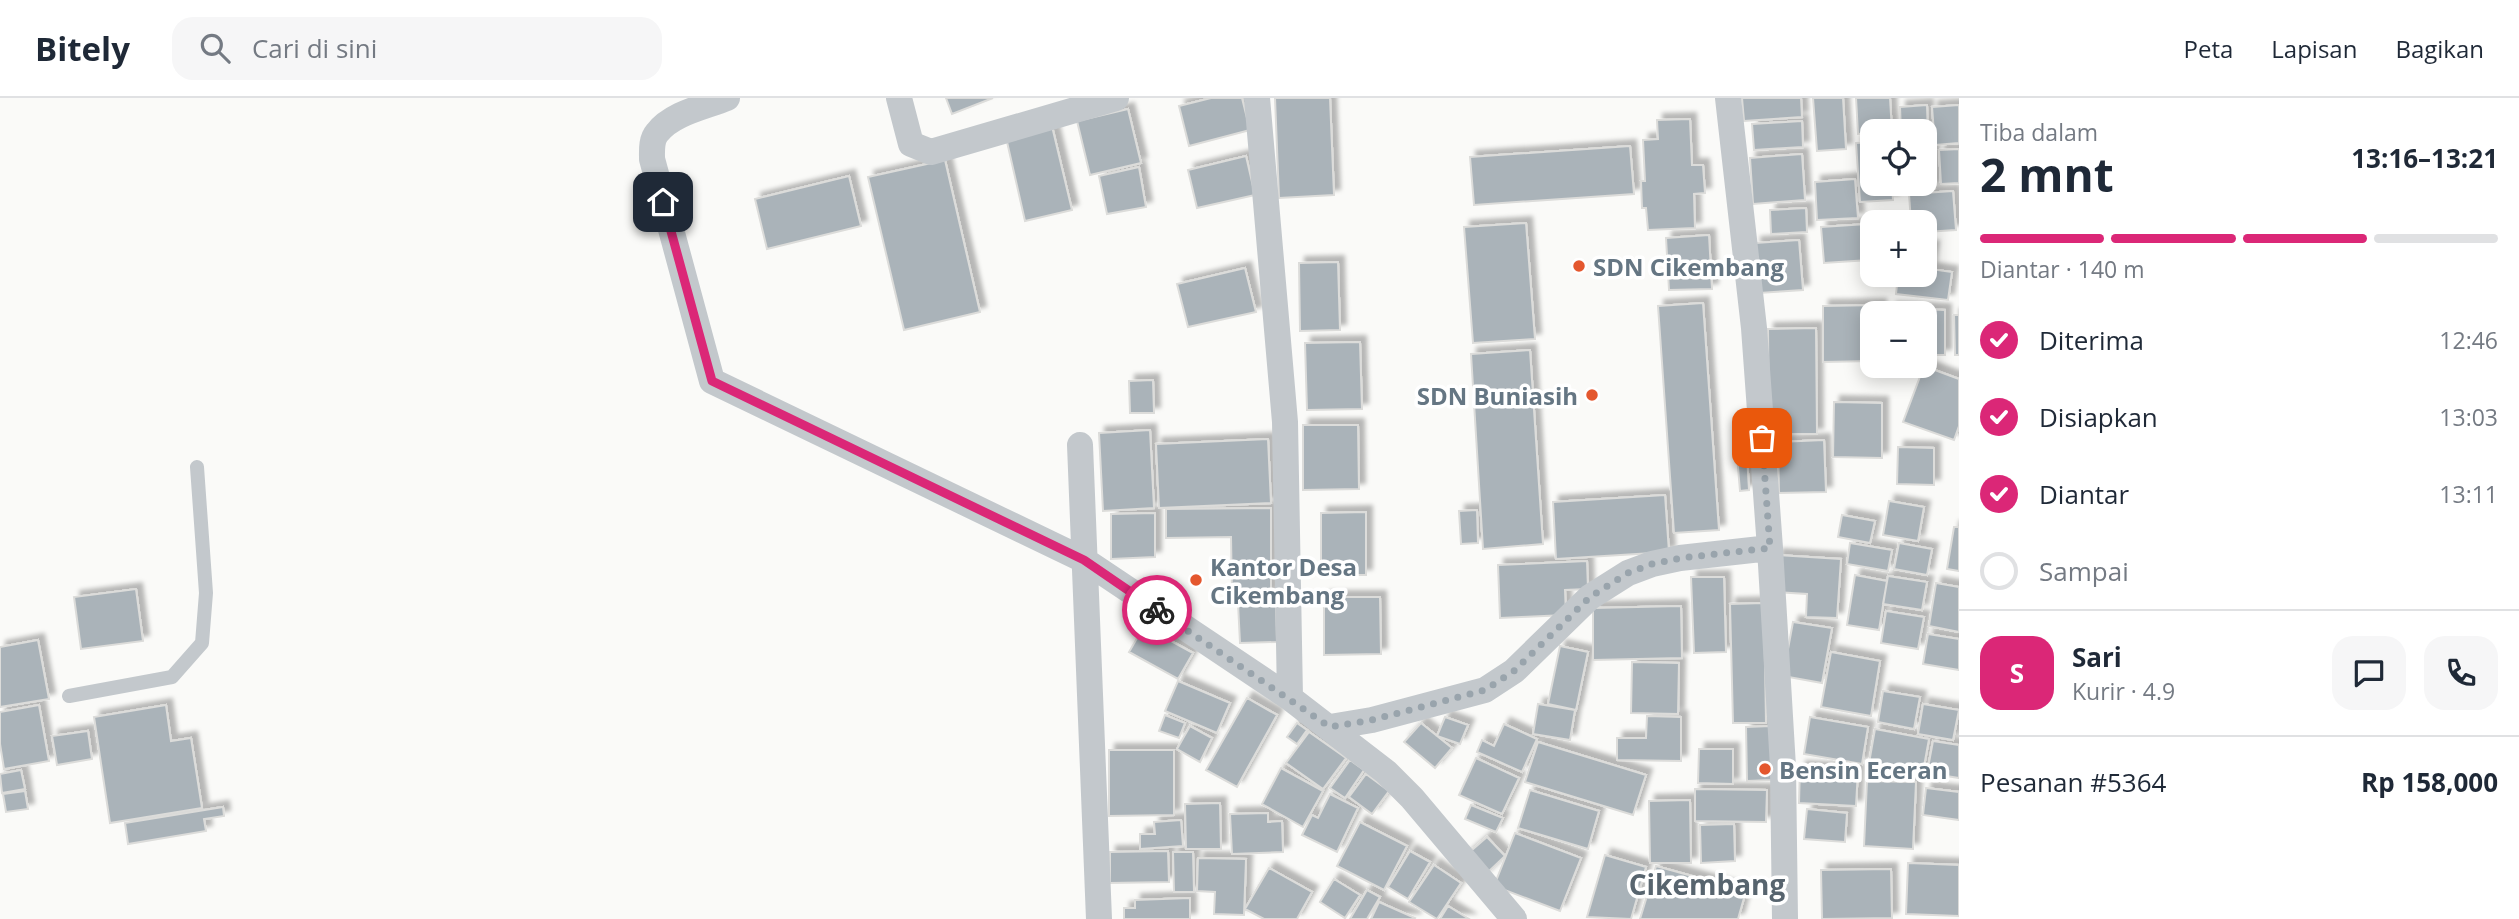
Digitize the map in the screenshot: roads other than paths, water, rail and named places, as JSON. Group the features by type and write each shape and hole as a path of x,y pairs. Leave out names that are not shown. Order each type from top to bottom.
{"street":[{"path":"727,98 673,120 656,134 652,146 652,159 712,381 1084,560 1290,698 1386,772 1514,919"},
{"path":"899,98 911,144 931,152 1116,98"},
{"path":"1257,98 1285,422 1290,698"},
{"path":"1728,98 1754,328 1770,548 1783,768 1785,919"},
{"path":"1080,445 1099,919"},
{"path":"1330,727 1372,720 1485,690 1514,671 1590,597 1628,573 1652,564 1681,558 1770,548"}],"lane":[{"path":"69,696 172,677 202,643 206,593 198,467"}],"place":[{"name":"SDN Cikembang","path":"1579,266"},
{"name":"SDN Buniasih","path":"1592,395"},
{"name":"Kantor Desa Cikembang","path":"1196,580"},
{"name":"Bensin Eceran","path":"1765,769"}],"district":[{"name":"Cikembang","path":"1707,884"}]}
